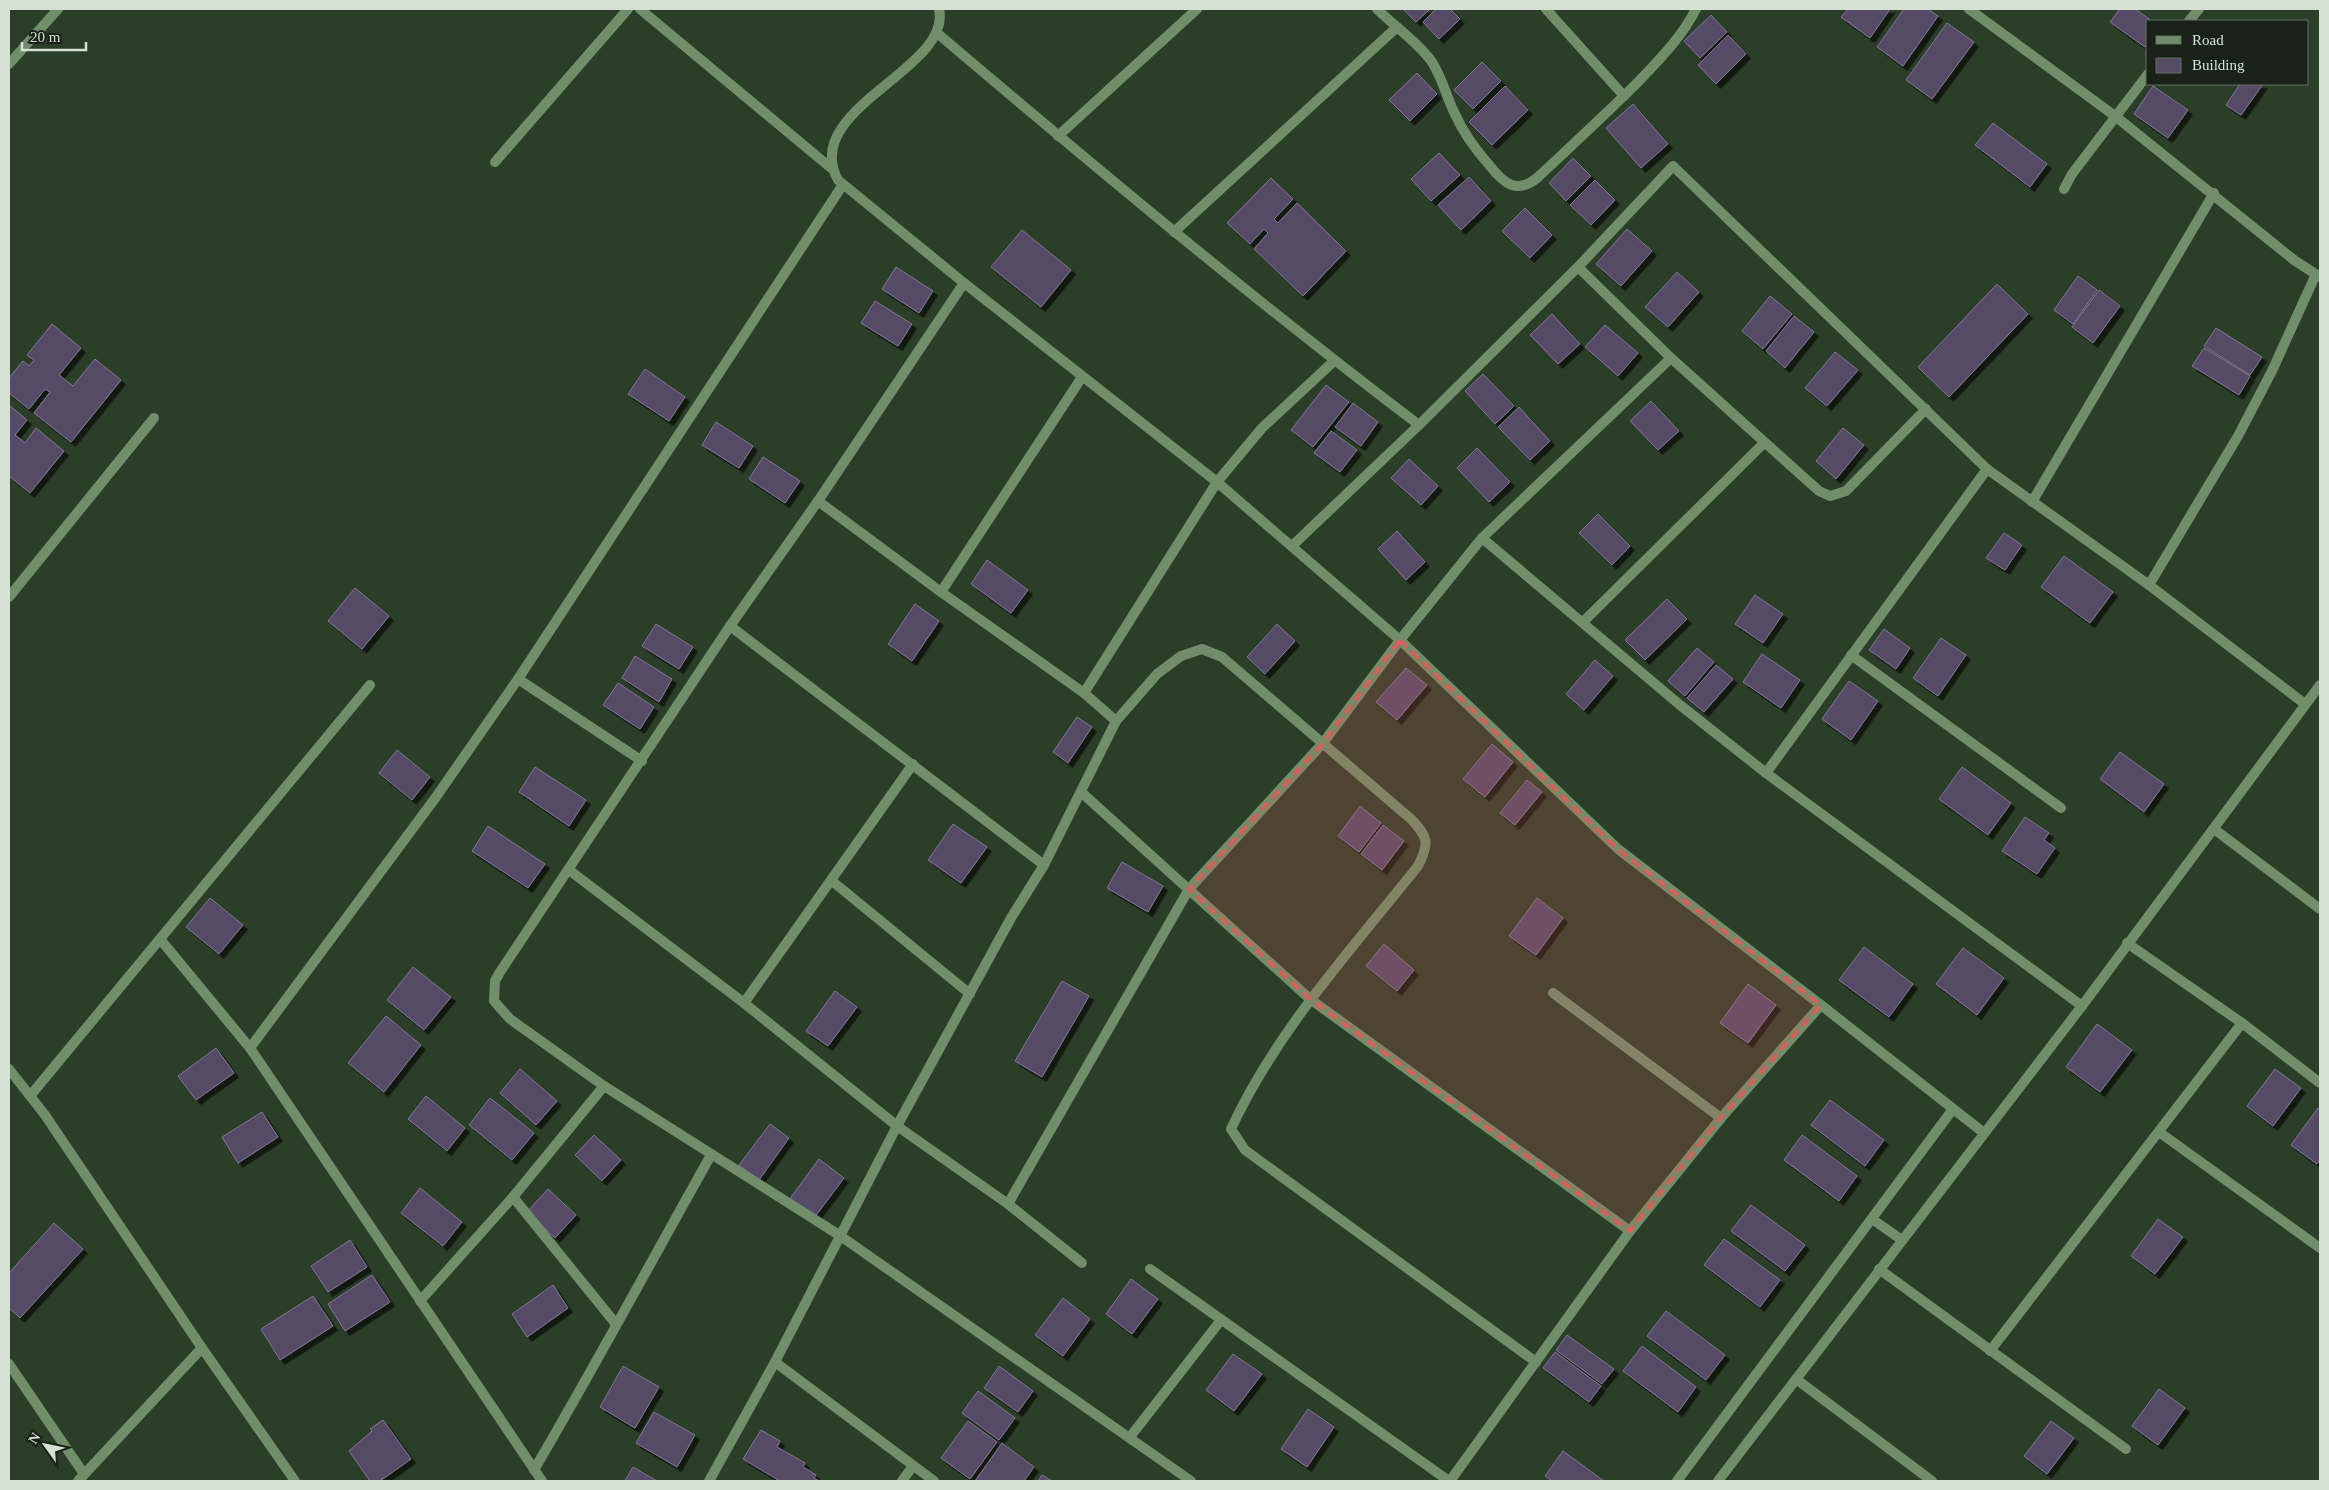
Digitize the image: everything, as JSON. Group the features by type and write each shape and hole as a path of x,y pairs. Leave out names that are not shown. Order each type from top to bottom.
{"street":[{"path":"9,64 58,9"},
{"path":"496,162 628,9"},
{"path":"640,9 832,168 842,186 1217,482 1292,546 1400,640 1618,850 1822,1005 1984,1133"},
{"path":"832,168 832,148 846,122 918,56 937,33 941,20 939,9"},
{"path":"1058,136 1197,9"},
{"path":"1377,9 1418,46 1432,62 1441,78 1452,109 1468,139 1499,178 1510,185 1528,185 1537,178 1624,96 1659,60 1680,34 1696,9"},
{"path":"1546,9 1624,96"},
{"path":"1969,9 2115,116 2214,193 2294,260 2318,276 2238,436 2149,585"},
{"path":"2190,20 2199,9"},
{"path":"1174,232 1396,28"},
{"path":"937,33 1174,232 1334,361 1419,425"},
{"path":"2064,189 2072,174 2146,77"},
{"path":"1292,546 1419,425 1578,267 1673,166 1987,469 2149,585 2305,704"},
{"path":"250,1048 436,797 518,679 842,186"},
{"path":"2032,502 2214,193"},
{"path":"1578,267 1671,358 1819,491 1834,496 1846,491 1926,409"},
{"path":"964,283 818,501 730,626 500,972 495,981 494,1001 510,1019 604,1086 839,1235 1023,1366 1130,1437 1191,1481"},
{"path":"1008,1204 1189,889 1323,743 1400,640 1482,538 1671,358"},
{"path":"1084,693 1217,482 1262,428 1334,361"},
{"path":"941,592 1082,377"},
{"path":"9,597 154,418"},
{"path":"1584,621 1764,442"},
{"path":"1766,773 1987,469"},
{"path":"818,501 941,592 1084,693 1116,720"},
{"path":"1482,538 1584,621 1680,705 1766,773 2082,1006"},
{"path":"730,626 914,764 1044,865"},
{"path":"709,1481 775,1362 897,1126 1011,918 1044,865 1082,792 1116,720 1166,665 1180,656 1202,649 1222,656 1411,820 1423,832 1426,839 1426,847 1418,866 1310,998 1276,1048 1241,1108 1232,1130 1245,1150 1536,1362"},
{"path":"1852,655 2061,808"},
{"path":"518,679 642,761"},
{"path":"1718,1481 2082,1006 2320,684"},
{"path":"30,1096 370,685"},
{"path":"744,1003 914,764"},
{"path":"1082,792 1310,998 1630,1231"},
{"path":"2214,829 2320,909"},
{"path":"569,870 744,1003 897,1126 1008,1204 1082,1264"},
{"path":"832,880 970,994"},
{"path":"160,939 250,1048 542,1481"},
{"path":"2127,943 2242,1022 2320,1083"},
{"path":"1553,994 1721,1118"},
{"path":"1150,1269 1450,1481 1630,1231 1721,1118 1822,1005"},
{"path":"1990,1351 2242,1022"},
{"path":"9,1069 30,1096 295,1481"},
{"path":"420,1301 513,1197 604,1086"},
{"path":"1678,1481 1953,1109"},
{"path":"2159,1132 2320,1248"},
{"path":"534,1470 597,1364 616,1324 711,1155"},
{"path":"513,1197 616,1324"},
{"path":"1872,1219 1902,1240"},
{"path":"1879,1269 2126,1449"},
{"path":"1130,1437 1221,1320"},
{"path":"9,1364 81,1478 202,1348"},
{"path":"775,1362 934,1481"},
{"path":"1796,1379 1932,1481"},
{"path":"902,1481 913,1466"}],"highlighted area":[{"path":"1400,640 1618,849 1821,1005 1721,1118 1630,1231 1310,999 1189,889 1323,743"}],"building":[{"path":"1403,9 1430,9 1416,22"},
{"path":"1436,9 1450,9 1460,19 1439,39 1423,22"},
{"path":"1848,9 1890,9 1870,38 1841,17"},
{"path":"1904,9 1928,9 1938,16 1903,66 1877,47"},
{"path":"2120,9 2135,9 2151,20 2146,20 2146,46 2145,47 2110,22"},
{"path":"1711,15 1727,32 1700,58 1684,41"},
{"path":"1947,23 1974,42 1932,99 1906,80"},
{"path":"1728,35 1746,54 1716,84 1698,65"},
{"path":"1482,62 1501,81 1473,109 1454,90"},
{"path":"1417,73 1437,94 1410,121 1389,100"},
{"path":"2239,85 2262,85 2241,115 2226,105"},
{"path":"1505,86 1528,110 1492,145 1469,122"},
{"path":"2153,86 2188,110 2168,138 2134,114"},
{"path":"1633,104 1668,144 1641,168 1606,128"},
{"path":"1993,123 2047,164 2030,187 1975,145"},
{"path":"1439,153 1460,175 1431,201 1411,179"},
{"path":"1573,158 1591,176 1566,201 1549,183"},
{"path":"1469,177 1491,201 1461,230 1438,205"},
{"path":"1271,178 1293,199 1274,219 1278,223 1297,203 1346,251 1303,296 1254,249 1268,233 1264,229 1250,244 1227,223"},
{"path":"1595,180 1615,200 1591,225 1570,205"},
{"path":"1525,208 1552,235 1530,258 1502,231"},
{"path":"1627,229 1652,251 1621,286 1596,264"},
{"path":"1022,230 1071,270 1041,307 991,267"},
{"path":"896,267 933,291 919,313 882,289"},
{"path":"1677,272 1699,292 1668,327 1645,307"},
{"path":"2078,276 2097,290 2073,324 2054,310"},
{"path":"1997,284 2028,314 1949,397 1918,367"},
{"path":"2099,290 2120,306 2093,343 2072,327"},
{"path":"1770,296 1792,314 1763,349 1742,331"},
{"path":"875,301 912,324 898,346 861,323"},
{"path":"1552,314 1580,344 1558,364 1530,335"},
{"path":"1794,316 1814,332 1785,368 1766,351"},
{"path":"52,324 81,348 59,375 73,386 95,359 121,380 71,442 34,413 50,392 45,389 29,409 9,393 9,378 23,361 29,366 34,360 27,355"},
{"path":"1605,325 1638,353 1618,376 1585,347"},
{"path":"2216,328 2262,357 2250,375 2204,346"},
{"path":"2204,348 2250,376 2239,395 2192,366"},
{"path":"1835,352 1858,370 1827,406 1805,388"},
{"path":"645,369 685,397 669,421 628,394"},
{"path":"1483,374 1514,406 1495,424 1465,391"},
{"path":"1326,385 1349,402 1313,447 1291,430"},
{"path":"1651,401 1679,431 1658,450 1630,421"},
{"path":"1353,403 1378,422 1361,446 1335,427"},
{"path":"9,405 27,420 15,435 25,443 36,428 64,451 30,493 9,476"},
{"path":"1519,407 1550,441 1530,460 1498,427"},
{"path":"716,422 753,446 739,468 702,445"},
{"path":"1843,428 1864,445 1836,479 1816,461"},
{"path":"1331,431 1357,450 1340,472 1314,453"},
{"path":"1477,448 1510,482 1489,502 1457,468"},
{"path":"763,457 800,481 785,503 749,479"},
{"path":"1409,459 1438,486 1421,505 1391,478"},
{"path":"1598,514 1630,546 1612,565 1579,533"},
{"path":"1397,531 1425,562 1406,580 1378,549"},
{"path":"2004,533 2022,545 2005,570 1986,558"},
{"path":"2064,556 2113,592 2090,623 2041,587"},
{"path":"987,560 1028,590 1011,613 971,584"},
{"path":"355,588 389,616 362,649 328,621"},
{"path":"1755,595 1783,614 1763,643 1735,624"},
{"path":"1667,599 1687,619 1645,660 1625,640"},
{"path":"915,604 939,621 912,661 888,644"},
{"path":"656,624 693,647 679,669 642,646"},
{"path":"1277,624 1295,641 1265,674 1247,657"},
{"path":"1884,629 1910,648 1896,669 1869,650"},
{"path":"1941,638 1966,655 1938,696 1913,678"},
{"path":"1697,648 1714,662 1685,696 1668,681"},
{"path":"1762,654 1800,680 1781,708 1743,682"},
{"path":"635,656 672,679 659,702 622,678"},
{"path":"1595,660 1613,676 1584,710 1566,694"},
{"path":"1716,665 1733,679 1704,712 1687,698"},
{"path":"1406,668 1427,685 1397,720 1376,702"},
{"path":"1849,681 1878,701 1851,740 1822,719"},
{"path":"618,683 654,707 640,729 603,705"},
{"path":"1077,717 1092,727 1068,763 1053,752"},
{"path":"1492,744 1513,762 1485,797 1463,779"},
{"path":"397,750 430,777 412,800 379,773"},
{"path":"2120,752 2164,784 2144,812 2100,779"},
{"path":"535,767 586,800 569,826 519,792"},
{"path":"1962,767 2011,803 1988,835 1939,799"},
{"path":"1527,780 1542,792 1515,825 1500,813"},
{"path":"1360,806 1381,823 1359,852 1338,836"},
{"path":"2025,817 2049,833 2044,840 2055,848 2037,874 2002,851"},
{"path":"953,824 987,847 961,883 928,860"},
{"path":"1383,825 1404,841 1382,870 1361,854"},
{"path":"488,826 545,864 528,888 472,851"},
{"path":"1122,862 1163,886 1148,912 1107,888"},
{"path":"210,898 243,925 219,954 186,927"},
{"path":"1537,898 1563,918 1536,955 1509,936"},
{"path":"1384,944 1414,970 1397,991 1366,966"},
{"path":"1864,947 1913,984 1889,1017 1839,980"},
{"path":"1963,948 2004,978 1977,1015 1936,984"},
{"path":"413,967 451,997 424,1030 387,1000"},
{"path":"1062,981 1089,996 1042,1077 1015,1061"},
{"path":"1748,984 1776,1005 1748,1043 1720,1023"},
{"path":"835,991 857,1007 828,1046 806,1031"},
{"path":"386,1016 421,1045 384,1092 348,1063"},
{"path":"2097,1024 2132,1050 2100,1092 2066,1067"},
{"path":"216,1048 234,1073 196,1100 178,1076"},
{"path":"520,1069 557,1101 536,1125 500,1093"},
{"path":"2275,1069 2301,1088 2273,1126 2247,1106"},
{"path":"426,1096 465,1128 447,1151 408,1119"},
{"path":"490,1098 534,1133 512,1160 469,1125"},
{"path":"1830,1100 1884,1140 1865,1166 1811,1125"},
{"path":"2318,1108 2320,1109 2320,1160 2317,1164 2291,1145"},
{"path":"262,1112 278,1137 238,1163 222,1137"},
{"path":"770,1124 789,1138 759,1180 739,1165"},
{"path":"594,1135 621,1160 602,1181 575,1155"},
{"path":"1802,1135 1857,1176 1839,1201 1784,1160"},
{"path":"819,1159 844,1178 814,1218 789,1200"},
{"path":"420,1188 462,1222 443,1246 401,1213"},
{"path":"548,1189 576,1215 555,1238 527,1212"},
{"path":"1751,1205 1805,1245 1785,1271 1731,1231"},
{"path":"2158,1219 2183,1237 2155,1274 2131,1256"},
{"path":"54,1223 83,1249 20,1318 9,1308 9,1273"},
{"path":"1724,1239 1780,1280 1760,1307 1704,1265"},
{"path":"350,1240 367,1267 328,1292 311,1266"},
{"path":"372,1275 390,1302 345,1331 328,1304"},
{"path":"1131,1279 1158,1299 1132,1334 1106,1314"},
{"path":"553,1285 568,1308 527,1337 512,1314"},
{"path":"313,1296 333,1326 280,1360 261,1329"},
{"path":"1063,1298 1090,1319 1063,1356 1035,1335"},
{"path":"1666,1311 1725,1355 1706,1380 1647,1336"},
{"path":"1567,1335 1614,1369 1602,1384 1556,1350"},
{"path":"1642,1346 1696,1387 1678,1412 1623,1371"},
{"path":"1555,1352 1601,1386 1589,1402 1543,1368"},
{"path":"1233,1354 1262,1374 1234,1411 1206,1390"},
{"path":"623,1366 659,1387 635,1428 600,1407"},
{"path":"999,1366 1033,1391 1018,1412 984,1388"},
{"path":"2159,1389 2185,1408 2158,1445 2132,1426"},
{"path":"978,1391 1015,1418 999,1440 962,1413"},
{"path":"1308,1409 1334,1427 1307,1467 1281,1449"},
{"path":"654,1412 695,1435 677,1467 636,1443"},
{"path":"383,1420 411,1459 380,1481 370,1481 349,1451 372,1431 370,1429"},
{"path":"968,1421 997,1442 970,1479 941,1458"},
{"path":"2051,1421 2074,1438 2047,1474 2024,1456"},
{"path":"761,1430 780,1441 777,1447 805,1463 803,1467 816,1475 814,1478 819,1481 780,1481 743,1459"},
{"path":"1002,1443 1034,1467 1024,1481 975,1481"},
{"path":"1563,1451 1604,1481 1552,1481 1545,1476"},
{"path":"633,1467 657,1481 625,1481"},
{"path":"1042,1475 1052,1481 1038,1481"}]}
